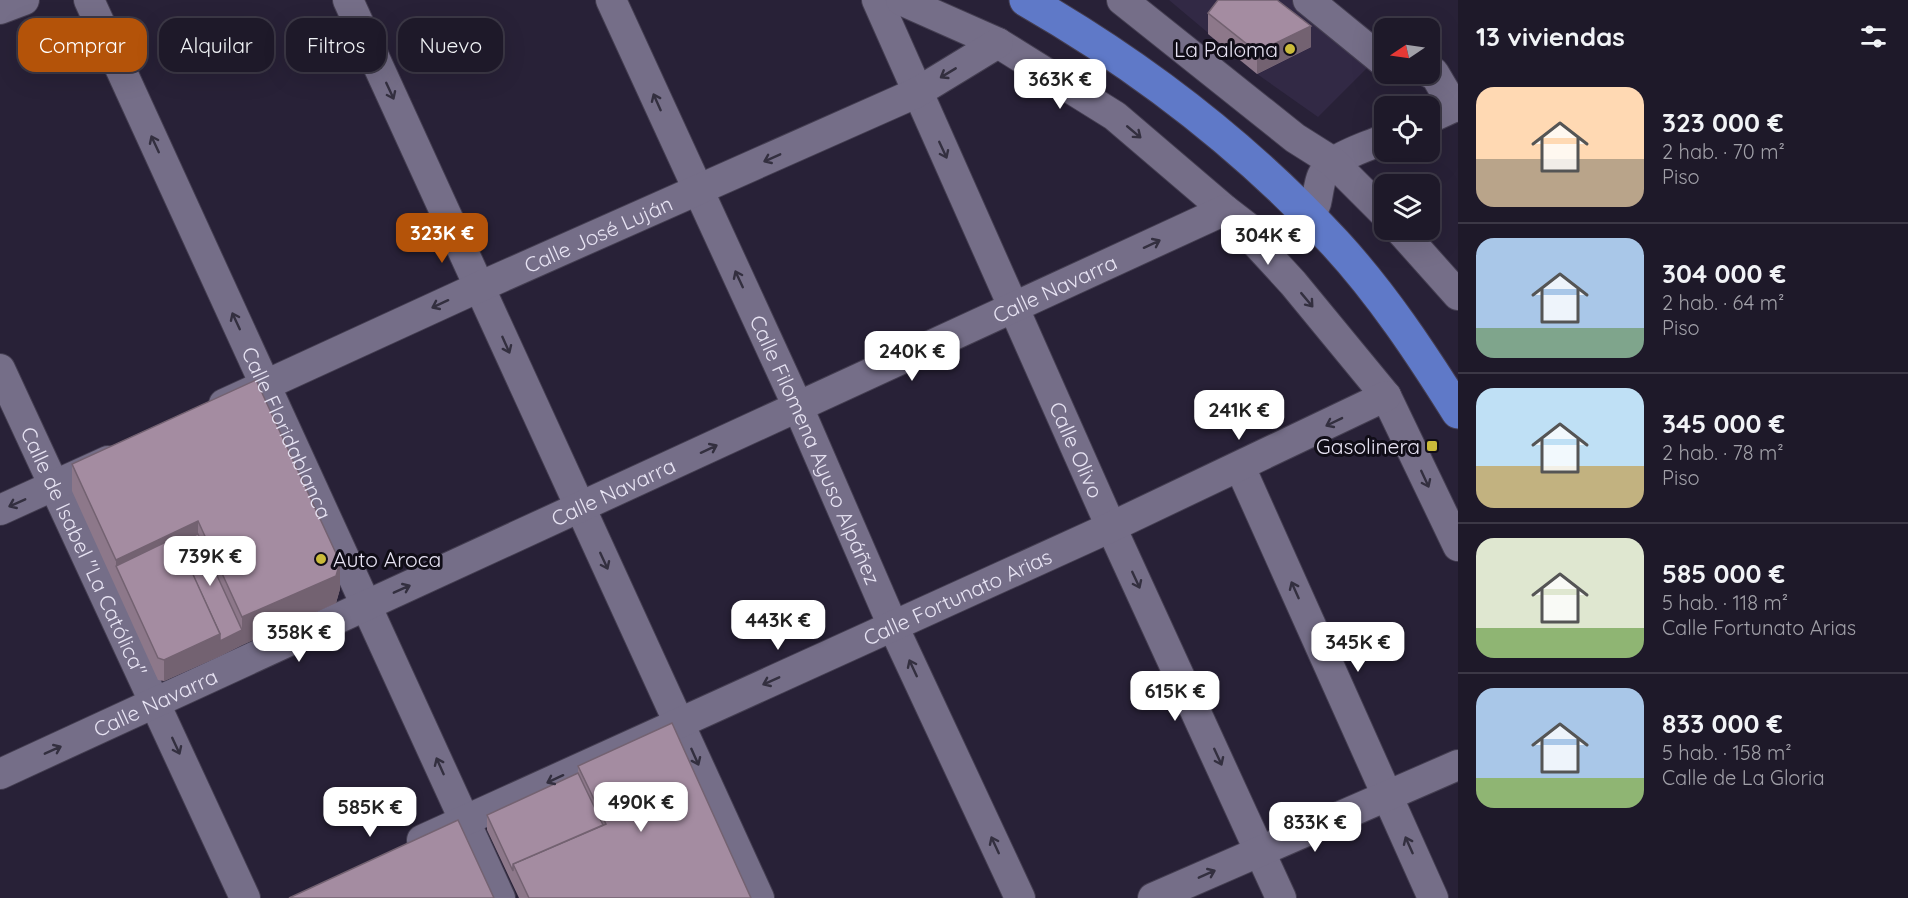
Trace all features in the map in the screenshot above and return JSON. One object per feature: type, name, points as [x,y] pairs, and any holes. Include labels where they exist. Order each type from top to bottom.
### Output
[{"type":"main road","points":[[1026,0],[1100,44],[1207,122],[1308,216],[1373,288],[1422,355],[1458,412]]},
{"type":"street","points":[[0,9],[24,0]]},
{"type":"street","name":"Calle Floridablanca","points":[[89,0],[500,898]]},
{"type":"street","points":[[348,0],[759,898]]},
{"type":"street","name":"Calle Filomena Ayuso Alpáñez","points":[[611,0],[798,407],[893,626],[1020,898]]},
{"type":"street","name":"Calle Olivo","points":[[877,0],[916,93],[1016,308],[1111,527],[1261,849],[1281,898]]},
{"type":"street","points":[[901,0],[998,43],[1115,116],[1226,210],[1260,237],[1273,243],[1288,237],[1308,216],[1315,205],[1318,180],[1333,162],[1374,144]]},
{"type":"street","points":[[1122,0],[1295,138],[1333,162],[1374,203]]},
{"type":"street","points":[[1308,0],[1374,54]]},
{"type":"street","name":"Calle José Luján","points":[[194,418],[479,287],[698,192],[916,93],[998,43]]},
{"type":"street","points":[[1438,84],[1447,110]]},
{"type":"street","points":[[1226,210],[1293,283],[1386,396],[1458,546]]},
{"type":"street","name":"Calle Navarra","points":[[0,774],[1226,210]]},
{"type":"street","points":[[1409,240],[1458,295]]},
{"type":"street","name":"Calle de Isabel \"La Católica\"","points":[[0,369],[245,898]]},
{"type":"street","name":"Calle Fortunato Arias","points":[[397,851],[1111,527],[1386,396]]},
{"type":"street","points":[[0,510],[133,448]]},
{"type":"street","points":[[1240,467],[1433,898]]},
{"type":"street","points":[[1153,898],[1458,765]]},
{"type":"shaded area","name":"La Paloma","points":[[1169,0],[1292,0],[1371,64],[1318,117],[1257,74]]},
{"type":"building","points":[[1218,0],[1277,0],[1311,26],[1257,52],[1208,13]]},
{"type":"building","points":[[256,380],[340,562],[336,576],[242,617],[198,521],[116,560],[72,464]]},
{"type":"building","points":[[198,534],[242,630],[220,641],[220,634],[178,543]]},
{"type":"building","points":[[176,537],[220,634],[164,660],[158,658],[116,566]]},
{"type":"building","points":[[672,723],[751,898],[529,898],[513,864],[606,824],[578,766]]},
{"type":"building","points":[[578,773],[603,825],[513,864],[513,871],[487,815]]},
{"type":"building","points":[[458,820],[494,898],[289,898]]},
{"type":"place","name":"La Paloma","points":[[1290,49]]},
{"type":"place","name":"Gasolinera","points":[[1432,446]]},
{"type":"place","name":"Auto Aroca","points":[[321,559]]}]
